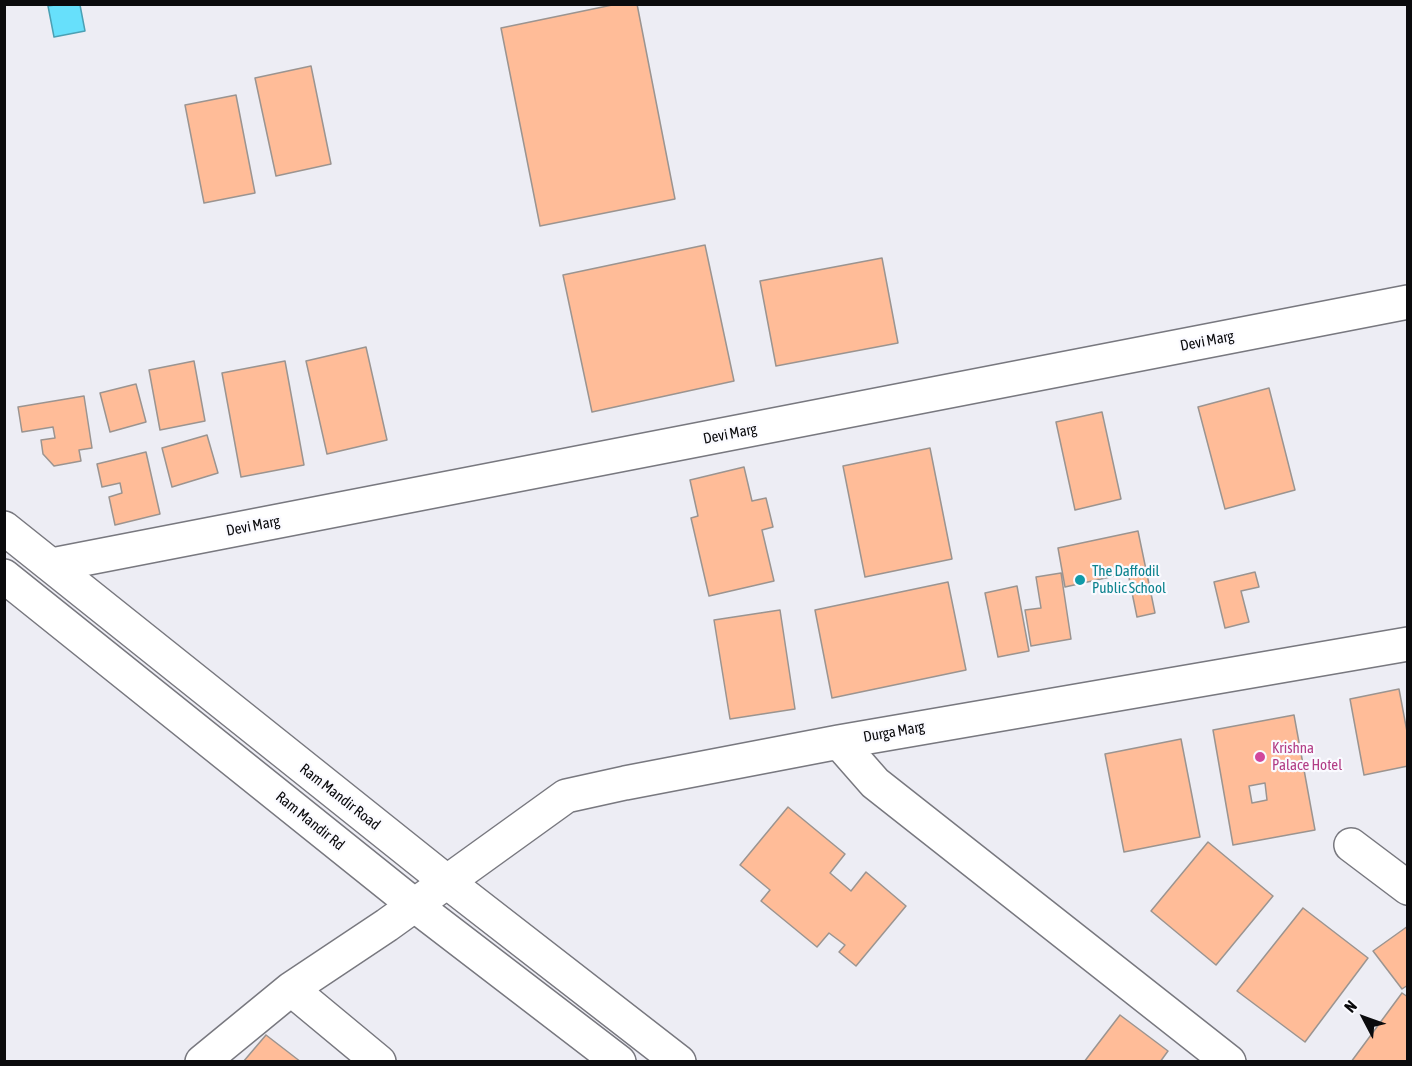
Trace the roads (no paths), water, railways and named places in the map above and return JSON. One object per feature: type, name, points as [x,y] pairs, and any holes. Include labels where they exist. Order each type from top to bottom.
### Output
[{"type":"street","name":"Devi Marg","points":[[44,558],[1407,302]]},
{"type":"street","name":"Ram Mandir Road","points":[[4,528],[446,881],[680,1062]]},
{"type":"street","points":[[6,577],[44,558]]},
{"type":"street","name":"Ram Mandir Rd","points":[[6,577],[413,904],[619,1062]]},
{"type":"street","name":"Durga Marg","points":[[202,1062],[291,989],[387,925],[413,904],[566,796],[839,742],[1407,644]]},
{"type":"street","points":[[839,742],[875,783],[1229,1062]]},
{"type":"street","points":[[1351,845],[1407,888]]},
{"type":"street","points":[[291,989],[379,1062]]},
{"type":"water","points":[[80,5],[85,31],[54,37],[48,6]]},
{"type":"place","name":"The Daffodil Public School","points":[[1080,580]]},
{"type":"place","name":"Krishna Palace Hotel","points":[[1260,757]]}]
